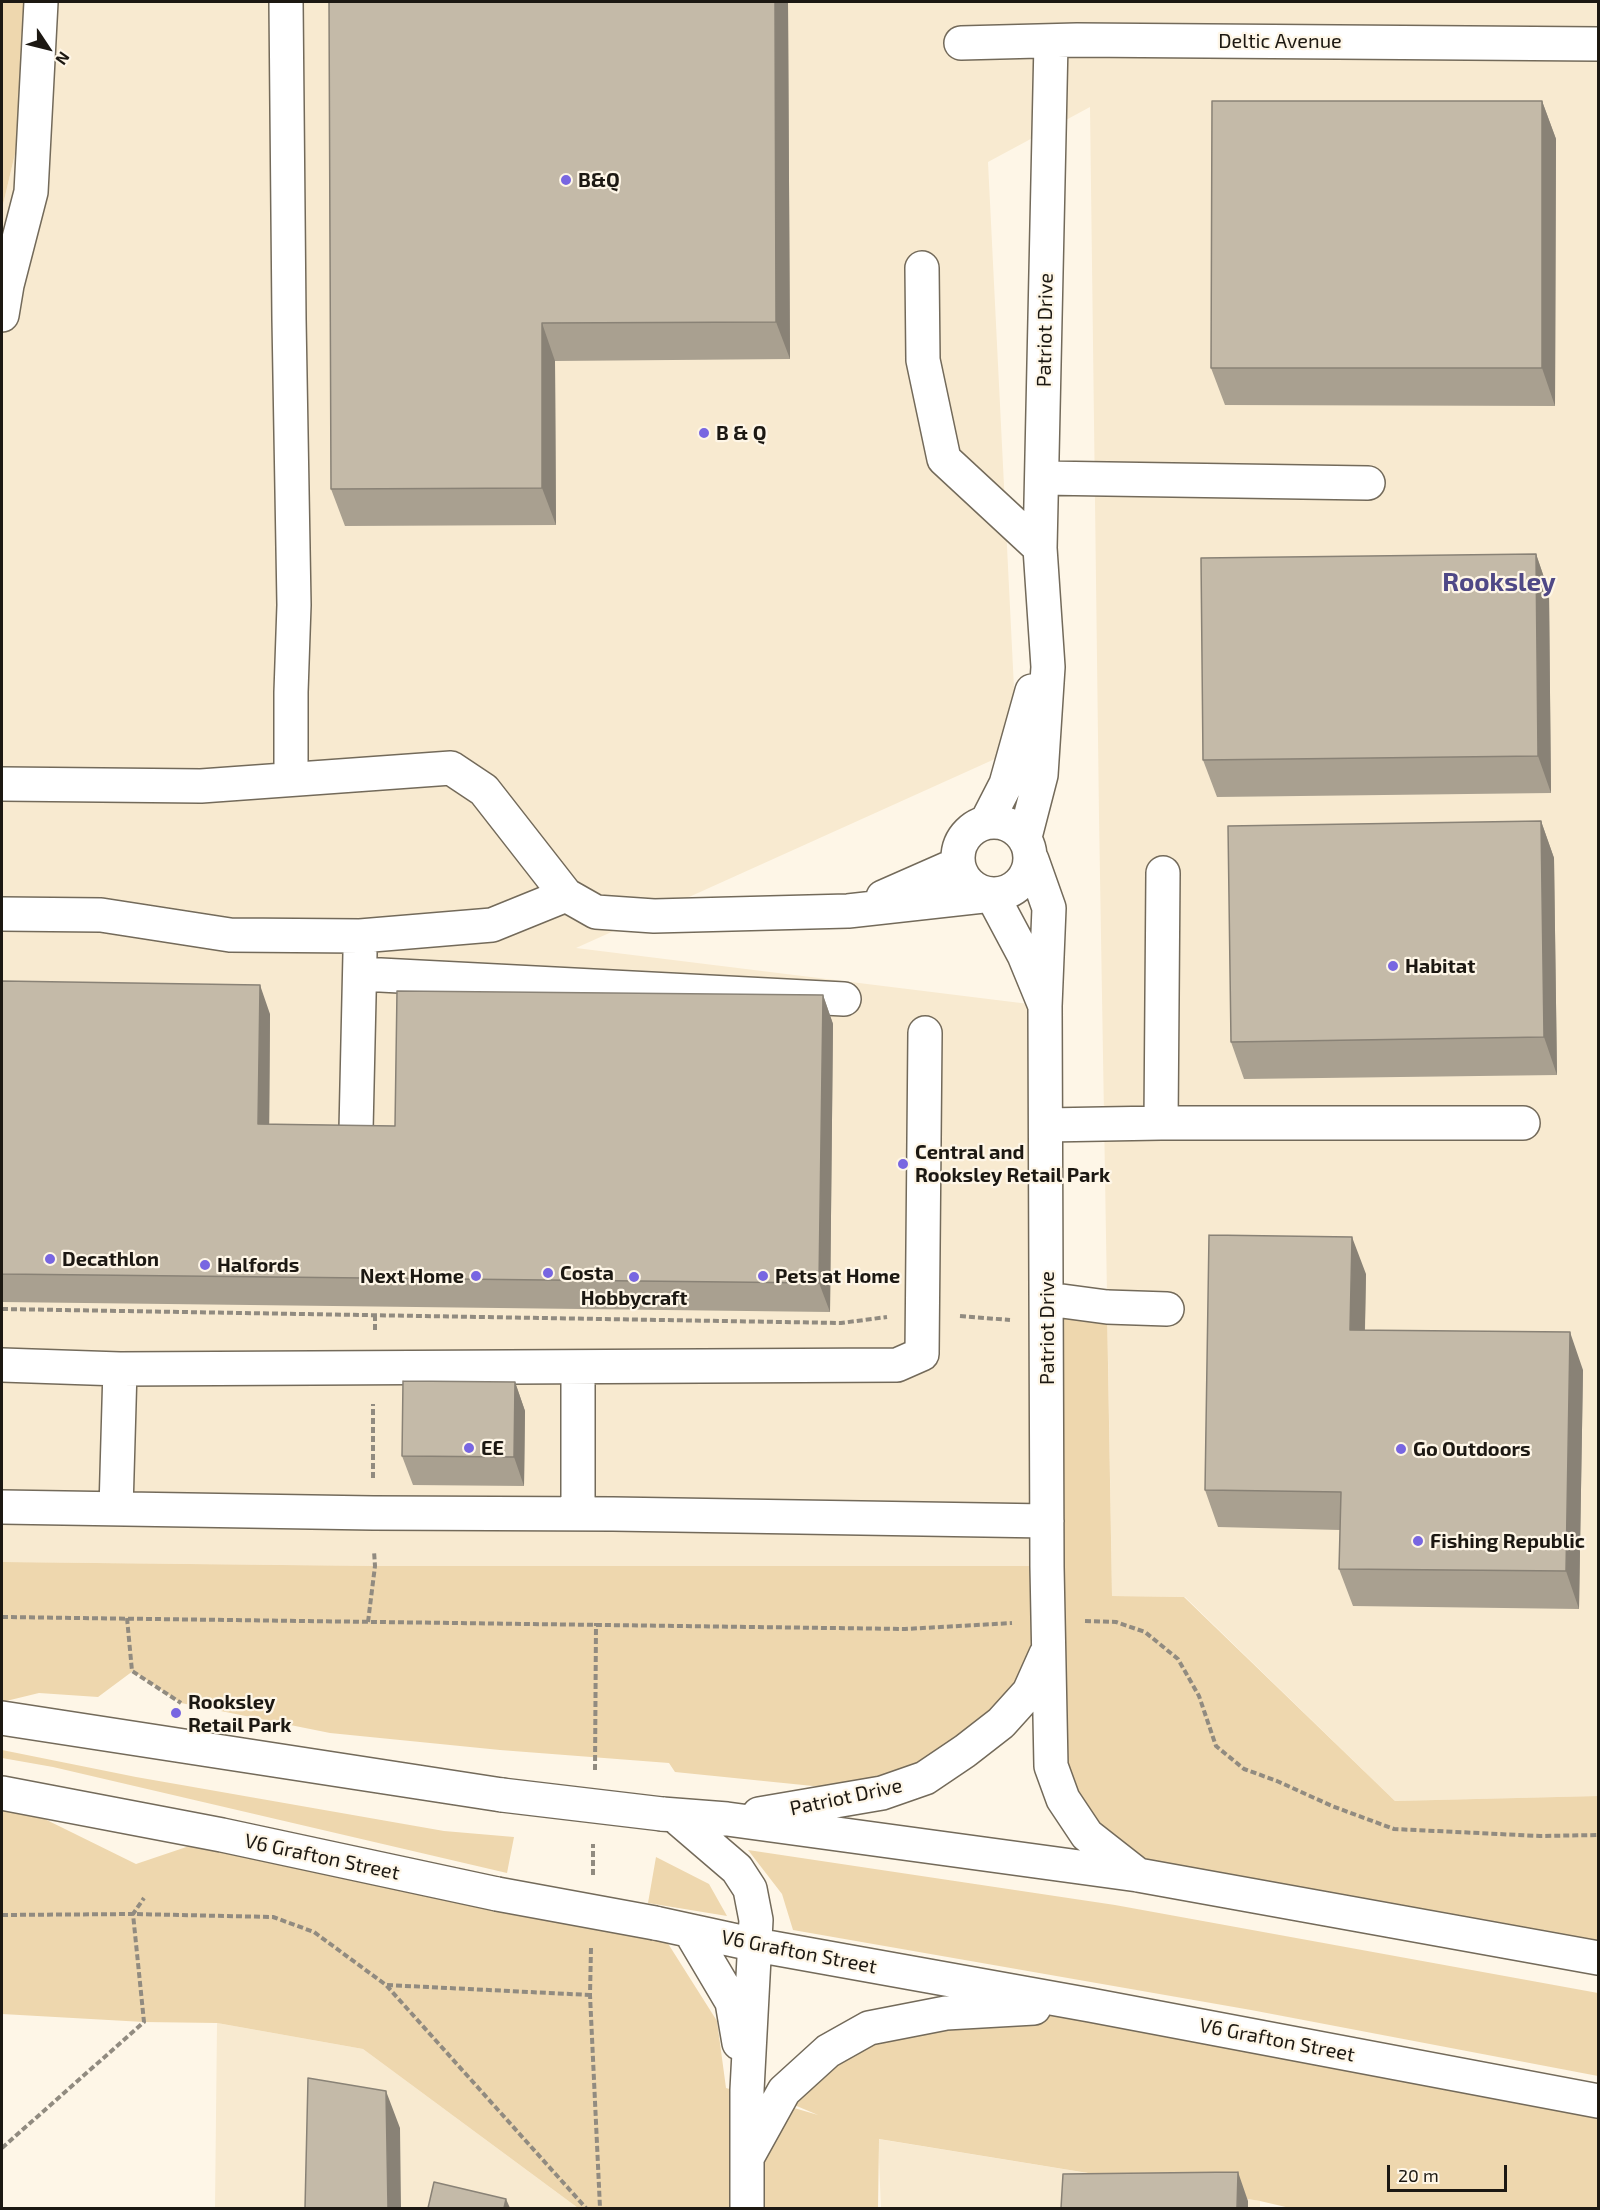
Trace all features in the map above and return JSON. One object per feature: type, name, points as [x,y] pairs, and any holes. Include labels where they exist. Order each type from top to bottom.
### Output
[{"type":"street","points":[[2,315],[7,285],[31,192],[40,2]]},
{"type":"street","points":[[286,2],[288,319],[294,578],[291,779]]},
{"type":"street","name":"Deltic Avenue","points":[[961,43],[1077,40],[1599,44]]},
{"type":"street","name":"Patriot Drive","points":[[1051,42],[1040,548],[1048,667],[1041,775],[1028,848],[1049,908],[1045,1006],[1047,1521],[1051,1766],[1063,1799],[1087,1834],[1138,1875]]},
{"type":"street","points":[[922,268],[923,360],[944,459],[1040,548]]},
{"type":"street","points":[[1042,478],[1368,483]]},
{"type":"street","name":"Patriot Drive","points":[[987,821],[1008,778],[1033,689],[1045,618]]},
{"type":"street","points":[[2,784],[201,786],[451,768],[484,790],[566,895],[596,912],[654,916],[848,911],[1004,894],[1026,877],[1028,848],[1012,826],[987,821],[970,830],[962,840],[958,851],[958,864],[970,887],[992,895]]},
{"type":"street","points":[[848,911],[958,864]]},
{"type":"street","points":[[1161,1123],[1163,873]]},
{"type":"street","points":[[2,914],[101,915],[230,935],[360,936],[492,925],[566,895]]},
{"type":"street","name":"Patriot Drive","points":[[992,895],[1024,955],[1045,1006]]},
{"type":"street","points":[[356,1130],[360,936]]},
{"type":"street","points":[[361,974],[844,999]]},
{"type":"street","points":[[2,1365],[120,1369],[897,1365],[922,1354],[925,1034]]},
{"type":"street","points":[[1046,1125],[1523,1123]]},
{"type":"street","points":[[1046,1311],[1107,1307],[1167,1309]]},
{"type":"street","points":[[578,1368],[578,1514]]},
{"type":"street","points":[[116,1509],[120,1369]]},
{"type":"street","points":[[2,1507],[1047,1521]]},
{"type":"street","name":"Patriot Drive","points":[[727,1819],[882,1793],[925,1778],[1001,1723],[1029,1692],[1048,1635]]},
{"type":"street","points":[[2,1718],[502,1795],[668,1815],[727,1819],[1138,1875],[1599,1958]]},
{"type":"street","name":"V6 Grafton Street","points":[[2,1793],[222,1835],[497,1894],[655,1923],[756,1945],[1599,2101]]},
{"type":"street","points":[[668,1815],[737,1869],[750,1889],[756,1920],[756,1945],[747,2090],[747,2208]]},
{"type":"street","points":[[690,1931],[732,2002],[747,2090]]},
{"type":"street","points":[[747,2158],[784,2091],[828,2051],[868,2028],[946,2013],[1090,2005]]},
{"type":"path","points":[[2,1309],[841,1323],[894,1316]]},
{"type":"path","points":[[956,1315],[1046,1311]]},
{"type":"path","points":[[373,1398],[373,1489]]},
{"type":"path","points":[[368,1622],[375,1566]]},
{"type":"path","points":[[2,1617],[905,1629],[1048,1635],[1116,1622],[1145,1632],[1178,1659],[1200,1696],[1216,1746],[1244,1769],[1394,1829],[1540,1836],[1599,1835]]},
{"type":"path","points":[[127,1618],[132,1671],[181,1703]]},
{"type":"path","points":[[2,2148],[144,2022],[133,1914],[144,1898]]},
{"type":"path","points":[[2,1915],[133,1914],[273,1917],[314,1932],[386,1985],[586,2208]]},
{"type":"path","points":[[386,1985],[590,1995]]},
{"type":"shaded area","points":[[2,2],[33,2],[26,107],[2,209]]},
{"type":"shaded area","points":[[33,2],[1598,2],[1598,1796],[1395,1801],[1185,1597],[1112,1596],[1090,107],[988,162],[1017,749],[576,948],[1045,1006],[1047,1567],[375,1566],[2,1562],[2,209],[26,107]]},
{"type":"shaded area","points":[[1047,1299],[1107,1307],[1112,1596],[1184,1597],[1395,1801],[1598,1796],[1598,1958],[1138,1875],[1087,1835],[1029,1692],[882,1793],[675,1772],[669,1763],[500,1750],[330,1733],[181,1703],[133,1671],[98,1697],[39,1693],[2,1702],[2,1562],[375,1566],[1047,1566]]},
{"type":"shaded area","points":[[2,1750],[136,1777],[444,1831],[514,1837],[507,1873],[53,1767],[2,1758]]},
{"type":"shaded area","points":[[2,1798],[136,1864],[222,1835],[655,1923],[717,2021],[726,2088],[818,2115],[780,2099],[869,2028],[1090,2005],[1598,2101],[1598,2208],[1290,2208],[1260,2201],[879,2139],[878,2208],[578,2208],[363,2049],[217,2023],[144,2022],[2,2014]]},
{"type":"shaded area","points":[[748,1850],[1115,1905],[1598,1993],[1598,2076],[1251,2010],[793,1930],[782,1894]]},
{"type":"shaded area","points":[[656,1857],[709,1884],[727,1916],[648,1903]]},
{"type":"shaded area","points":[[217,2023],[363,2049],[578,2208],[215,2208]]},
{"type":"shaded area","points":[[878,2139],[1260,2201],[1260,2208],[881,2208]]},
{"type":"building","name":"B&Q","points":[[329,2],[775,2],[776,322],[542,323],[542,488],[331,489]]},
{"type":"building","points":[[1212,101],[1542,101],[1542,368],[1211,368]]},
{"type":"building","points":[[1536,554],[1538,756],[1203,760],[1201,558]]},
{"type":"building","points":[[1541,821],[1544,1037],[1231,1042],[1228,826]]},
{"type":"building","points":[[2,981],[260,985],[258,1124],[395,1126],[397,991],[823,995],[819,1283],[2,1274]]},
{"type":"building","name":"Go Outdoors","points":[[1209,1235],[1352,1237],[1350,1330],[1570,1332],[1566,1571],[1339,1569],[1341,1492],[1205,1490]]},
{"type":"building","points":[[403,1381],[515,1382],[514,1457],[402,1456]]},
{"type":"building","points":[[308,2078],[386,2091],[388,2208],[305,2208]]},
{"type":"building","points":[[1238,2172],[1237,2208],[1061,2208],[1063,2174]]},
{"type":"building","points":[[434,2182],[506,2199],[504,2208],[428,2208]]},
{"type":"place","name":"B&Q","points":[[566,180]]},
{"type":"place","name":"B & Q","points":[[704,433]]},
{"type":"place","name":"Habitat","points":[[1393,966]]},
{"type":"place","name":"Central and Rooksley Retail Park","points":[[903,1164]]},
{"type":"place","name":"Decathlon","points":[[50,1259]]},
{"type":"place","name":"Halfords","points":[[205,1265]]},
{"type":"place","name":"Costa","points":[[548,1273]]},
{"type":"place","name":"Next Home","points":[[476,1276]]},
{"type":"place","name":"Pets at Home","points":[[763,1276]]},
{"type":"place","name":"Hobbycraft","points":[[634,1277]]},
{"type":"place","name":"EE","points":[[469,1448]]},
{"type":"place","name":"Go Outdoors","points":[[1401,1449]]},
{"type":"place","name":"Fishing Republic","points":[[1418,1541]]},
{"type":"place","name":"Rooksley Retail Park","points":[[176,1713]]},
{"type":"district","name":"Rooksley","points":[[1499,582]]}]
